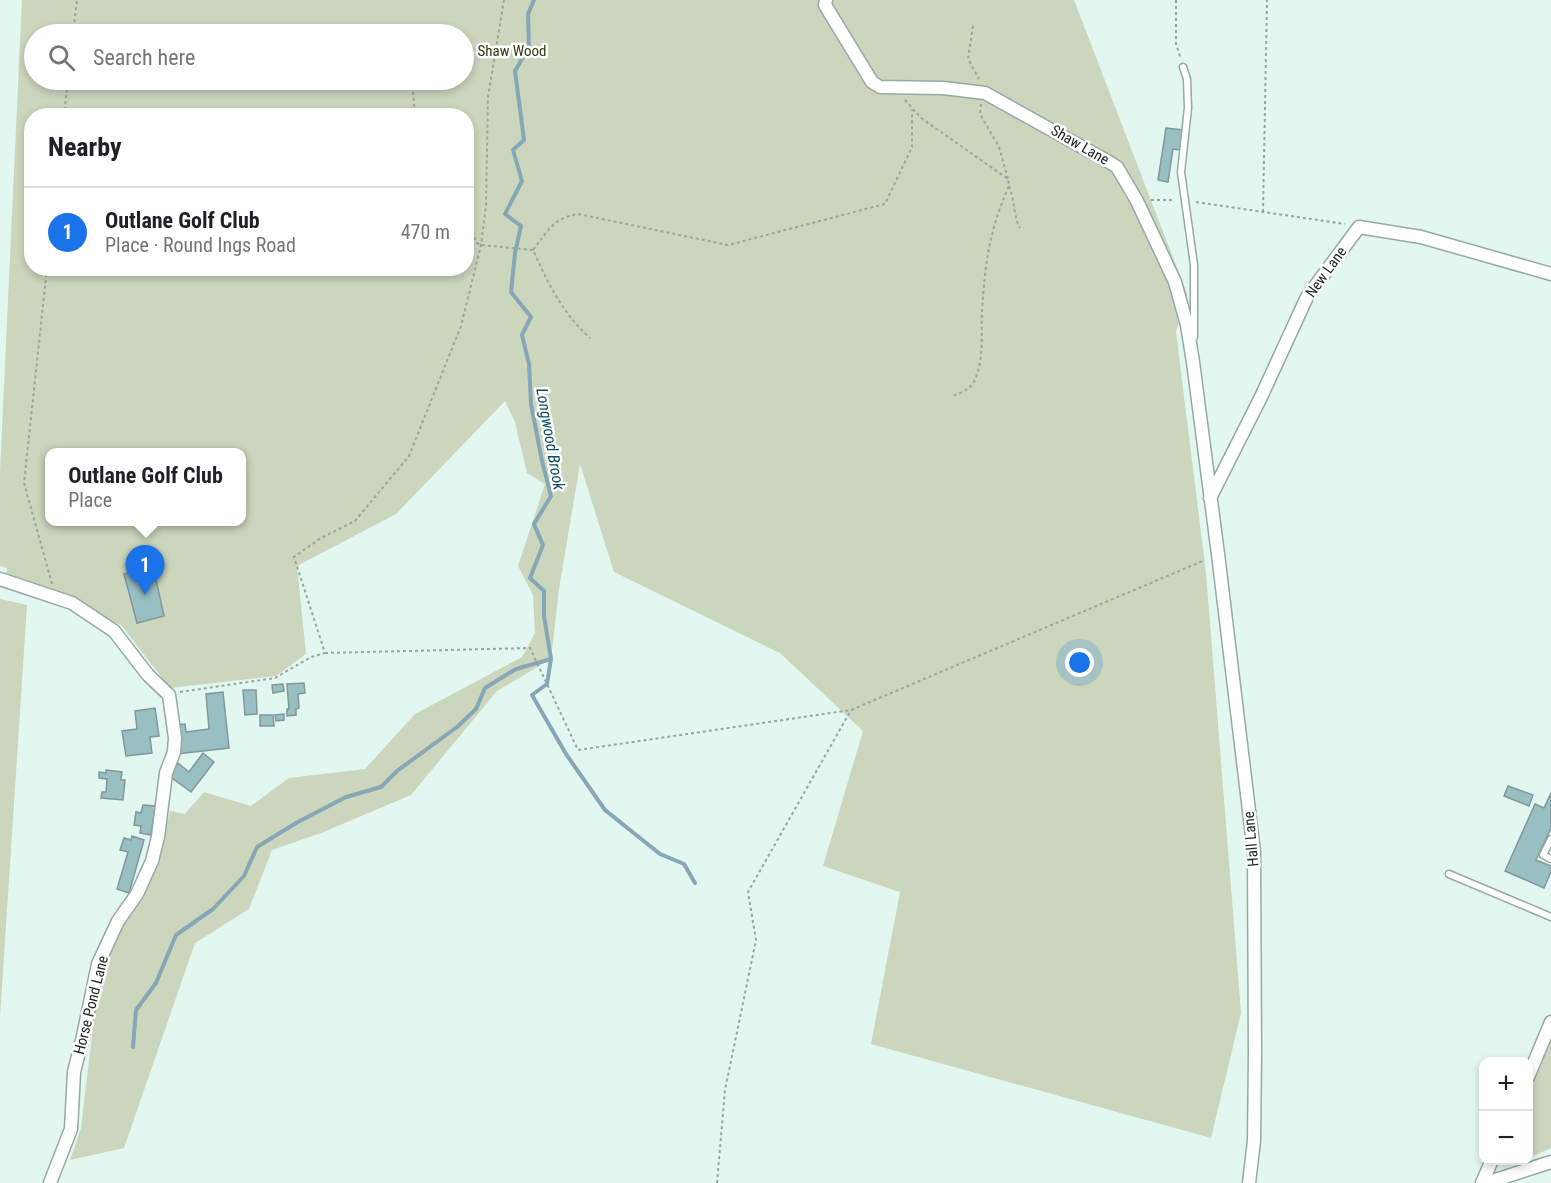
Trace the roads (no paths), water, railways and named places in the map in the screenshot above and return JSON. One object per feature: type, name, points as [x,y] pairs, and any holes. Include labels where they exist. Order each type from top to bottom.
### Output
[{"type":"street","name":"Shaw Lane","points":[[826,0],[825,5],[872,82],[880,87],[943,88],[985,93],[1117,167],[1137,201],[1175,282],[1187,325],[1193,362],[1210,498]]},
{"type":"street","name":"New Lane","points":[[1210,498],[1261,397],[1307,297],[1359,227],[1421,237],[1551,273]]},
{"type":"street","name":"Hall Lane","points":[[1210,498],[1254,852],[1254,1141],[1249,1183]]},
{"type":"street","name":"Horse Pond Lane","points":[[0,579],[72,603],[114,632],[148,675],[169,695],[175,745],[166,772],[158,837],[152,861],[137,894],[118,921],[98,964],[74,1072],[71,1130],[50,1183]]},
{"type":"street","points":[[1533,1065],[1551,1022]]},
{"type":"street","points":[[1484,1183],[1551,1162]]},
{"type":"street","points":[[1484,1183],[1491,1165]]},
{"type":"lane","points":[[1183,67],[1187,79],[1188,108],[1181,172],[1194,265],[1193,362]]},
{"type":"lane","points":[[1551,839],[1544,855],[1551,859]]},
{"type":"lane","points":[[1449,874],[1551,918]]},
{"type":"waterway","name":"Longwood Brook","points":[[133,1047],[136,1010],[156,983],[176,935],[213,909],[244,876],[257,847],[296,823],[346,797],[381,787],[397,771],[457,727],[476,709],[485,688],[516,669],[551,659],[544,616],[544,591],[530,578],[543,545],[534,524],[551,496],[531,404],[529,364],[522,335],[531,317],[511,292],[515,253],[521,226],[505,214],[522,181],[513,150],[524,140],[515,71],[529,47],[528,14],[534,0]]},
{"type":"waterway","points":[[551,659],[547,684],[532,695],[566,754],[605,810],[660,854],[684,864],[695,883]]},
{"type":"place","name":"Outlane Golf Club","points":[[145,595]]},
{"type":"park label","name":"Shaw Wood","points":[[512,51]]}]
